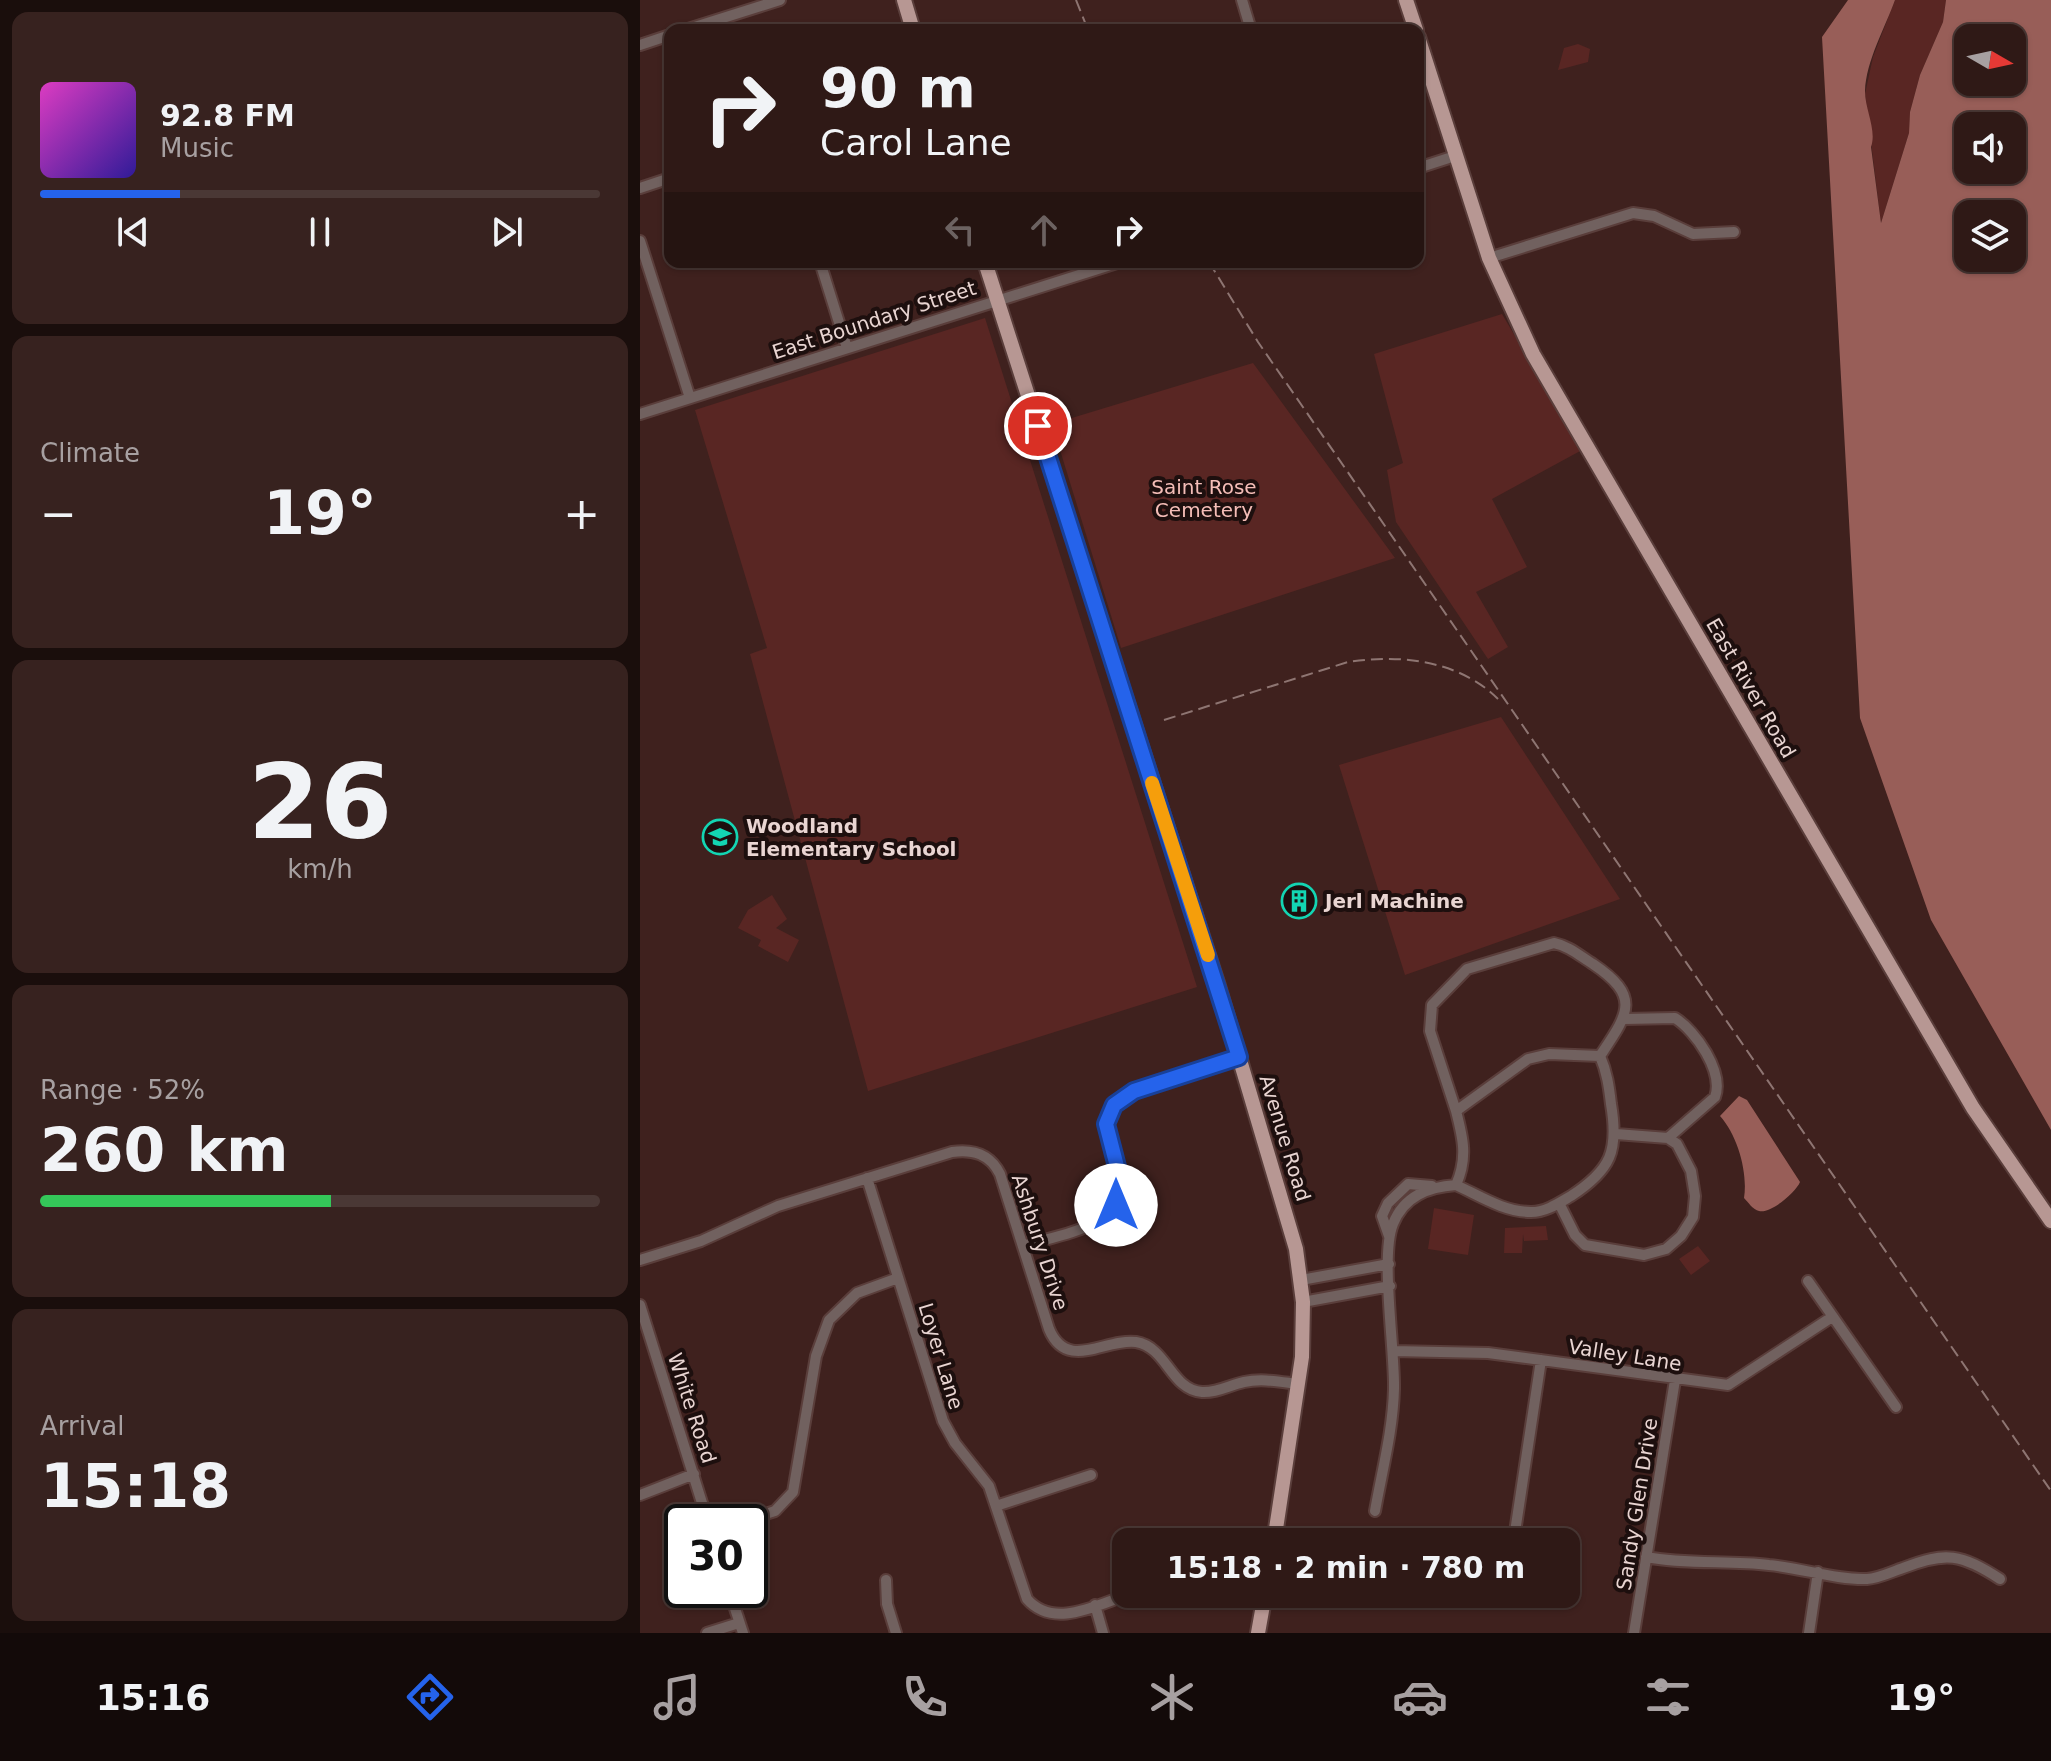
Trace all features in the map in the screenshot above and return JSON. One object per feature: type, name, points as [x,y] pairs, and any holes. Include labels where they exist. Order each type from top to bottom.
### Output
[{"type":"main road","points":[[904,0],[911,24]]},
{"type":"main road","points":[[1406,0],[1414,24]]},
{"type":"main road","name":"East River Road","points":[[1424,56],[1489,258],[1533,354],[1904,992],[1980,1119],[2051,1221]]},
{"type":"main road","name":"Avenue Road","points":[[987,268],[1287,1209],[1303,1302],[1299,1384],[1276,1528]]},
{"type":"main road","points":[[1258,1633],[1262,1608]]},
{"type":"street","points":[[731,0],[736,14]]},
{"type":"street","points":[[704,24],[780,0]]},
{"type":"street","points":[[1242,0],[1249,24]]},
{"type":"street","points":[[640,45],[664,37]]},
{"type":"street","points":[[1424,166],[1455,156]]},
{"type":"street","points":[[640,188],[664,180]]},
{"type":"street","points":[[1489,258],[1633,213],[1654,216],[1693,234],[1734,232]]},
{"type":"street","points":[[640,241],[690,398]]},
{"type":"street","points":[[822,268],[847,348]]},
{"type":"street","name":"East Boundary Street","points":[[640,414],[1101,268]]},
{"type":"street","points":[[1456,1185],[1464,1167],[1464,1142],[1430,1031],[1429,1015],[1432,1005],[1467,969],[1560,944],[1618,983],[1626,1001],[1624,1019],[1600,1056]]},
{"type":"street","points":[[1624,1019],[1675,1018],[1687,1029],[1717,1073],[1715,1097],[1668,1138]]},
{"type":"street","points":[[1456,1111],[1528,1059],[1549,1054],[1600,1056]]},
{"type":"street","points":[[1375,1511],[1393,1403],[1389,1236],[1395,1219],[1409,1200],[1434,1187],[1456,1185],[1514,1210],[1532,1212],[1559,1203],[1600,1173],[1611,1156],[1616,1134],[1606,1070],[1600,1056]]},
{"type":"street","points":[[1023,1246],[1100,1221],[1116,1205],[1121,1182],[1106,1124],[1118,1099],[1239,1057]]},
{"type":"street","points":[[1559,1203],[1575,1235],[1585,1245],[1644,1255],[1666,1249],[1688,1227],[1695,1208],[1691,1171],[1677,1144],[1668,1138],[1616,1134]]},
{"type":"street","name":"Ashbury Drive","points":[[640,1260],[709,1238],[778,1206],[952,1152],[979,1153],[997,1169],[1049,1329],[1063,1347],[1080,1352],[1125,1342],[1144,1344],[1160,1355],[1184,1385],[1196,1391],[1216,1391],[1256,1380],[1299,1384]]},
{"type":"street","name":"Loyer Lane","points":[[867,1178],[943,1421],[955,1443],[989,1486],[1022,1588],[1031,1603],[1057,1615],[1112,1600]]},
{"type":"street","points":[[1301,1280],[1389,1264]]},
{"type":"street","points":[[768,1513],[775,1511],[793,1492],[819,1342],[829,1320],[857,1293],[898,1278]]},
{"type":"street","points":[[1808,1281],[1896,1407]]},
{"type":"street","points":[[1303,1302],[1390,1286]]},
{"type":"street","name":"White Road","points":[[640,1305],[703,1504]]},
{"type":"street","name":"Valley Lane","points":[[1393,1351],[1464,1351],[1675,1380],[1732,1384],[1832,1317]]},
{"type":"street","points":[[1516,1528],[1541,1360]]},
{"type":"street","name":"Sandy Glen Drive","points":[[1634,1633],[1675,1380]]},
{"type":"street","points":[[640,1495],[694,1474]]},
{"type":"street","points":[[996,1506],[1091,1475]]},
{"type":"street","points":[[1646,1557],[1696,1565],[1765,1564],[1872,1578],[1921,1560],[1951,1556],[1971,1561],[2000,1579]]},
{"type":"street","points":[[1809,1633],[1818,1572]]},
{"type":"street","points":[[886,1580],[887,1604],[896,1633]]},
{"type":"street","points":[[1095,1605],[1103,1633]]},
{"type":"street","points":[[707,1633],[741,1628],[735,1608]]},
{"type":"green space","points":[[1895,0],[1946,0],[1943,22],[1920,75],[1910,112],[1909,133],[1881,223],[1865,94],[1873,57]]},
{"type":"green space","points":[[1578,44],[1590,49],[1588,62],[1558,70],[1564,48]]},
{"type":"green space","points":[[1502,314],[1582,450],[1492,499],[1527,567],[1476,592],[1508,647],[1488,659],[1396,522],[1387,470],[1403,463],[1374,354]]},
{"type":"green space","points":[[985,318],[1197,987],[868,1091],[750,654],[767,648],[695,410]]},
{"type":"green space","name":"Saint Rose Cemetery","points":[[1253,363],[1395,558],[1121,648],[1052,424]]},
{"type":"green space","points":[[1501,717],[1620,899],[1405,975],[1339,765]]},
{"type":"green space","points":[[772,895],[787,919],[776,928],[799,940],[788,962],[758,946],[761,940],[738,928],[748,910]]},
{"type":"green space","points":[[1434,1208],[1474,1215],[1468,1255],[1428,1249]]},
{"type":"green space","points":[[1546,1226],[1548,1240],[1524,1241],[1523,1234],[1522,1253],[1504,1253],[1505,1228]]},
{"type":"green space","points":[[1698,1246],[1710,1261],[1691,1275],[1679,1259]]},
{"type":"shaded area","points":[[1848,0],[1895,0],[1872,56],[1865,91],[1873,134],[1871,147],[1881,223],[1909,133],[1910,112],[1920,75],[1943,22],[1946,0],[2051,0],[2051,1130],[1931,920],[1860,718],[1822,37]]},
{"type":"shaded area","points":[[1739,1096],[1747,1100],[1800,1182],[1782,1201],[1764,1211],[1755,1209],[1744,1198],[1740,1155],[1732,1134],[1720,1116]]},
{"type":"railway","points":[[1076,0],[1086,24]]},
{"type":"railway","points":[[1213,268],[1258,342],[2051,1491]]},
{"type":"railway","points":[[1164,720],[1348,662],[1367,660],[1408,660],[1447,668],[1482,686],[1498,699]]},
{"type":"slow traffic","points":[[1152,783],[1208,955]]},
{"type":"place","name":"Woodland Elementary School","points":[[720,837]]},
{"type":"place","name":"Jerl Machine","points":[[1299,901]]},
{"type":"route","points":[[1038,426],[1239,1057],[1118,1099],[1106,1124],[1121,1182],[1116,1205]]}]
